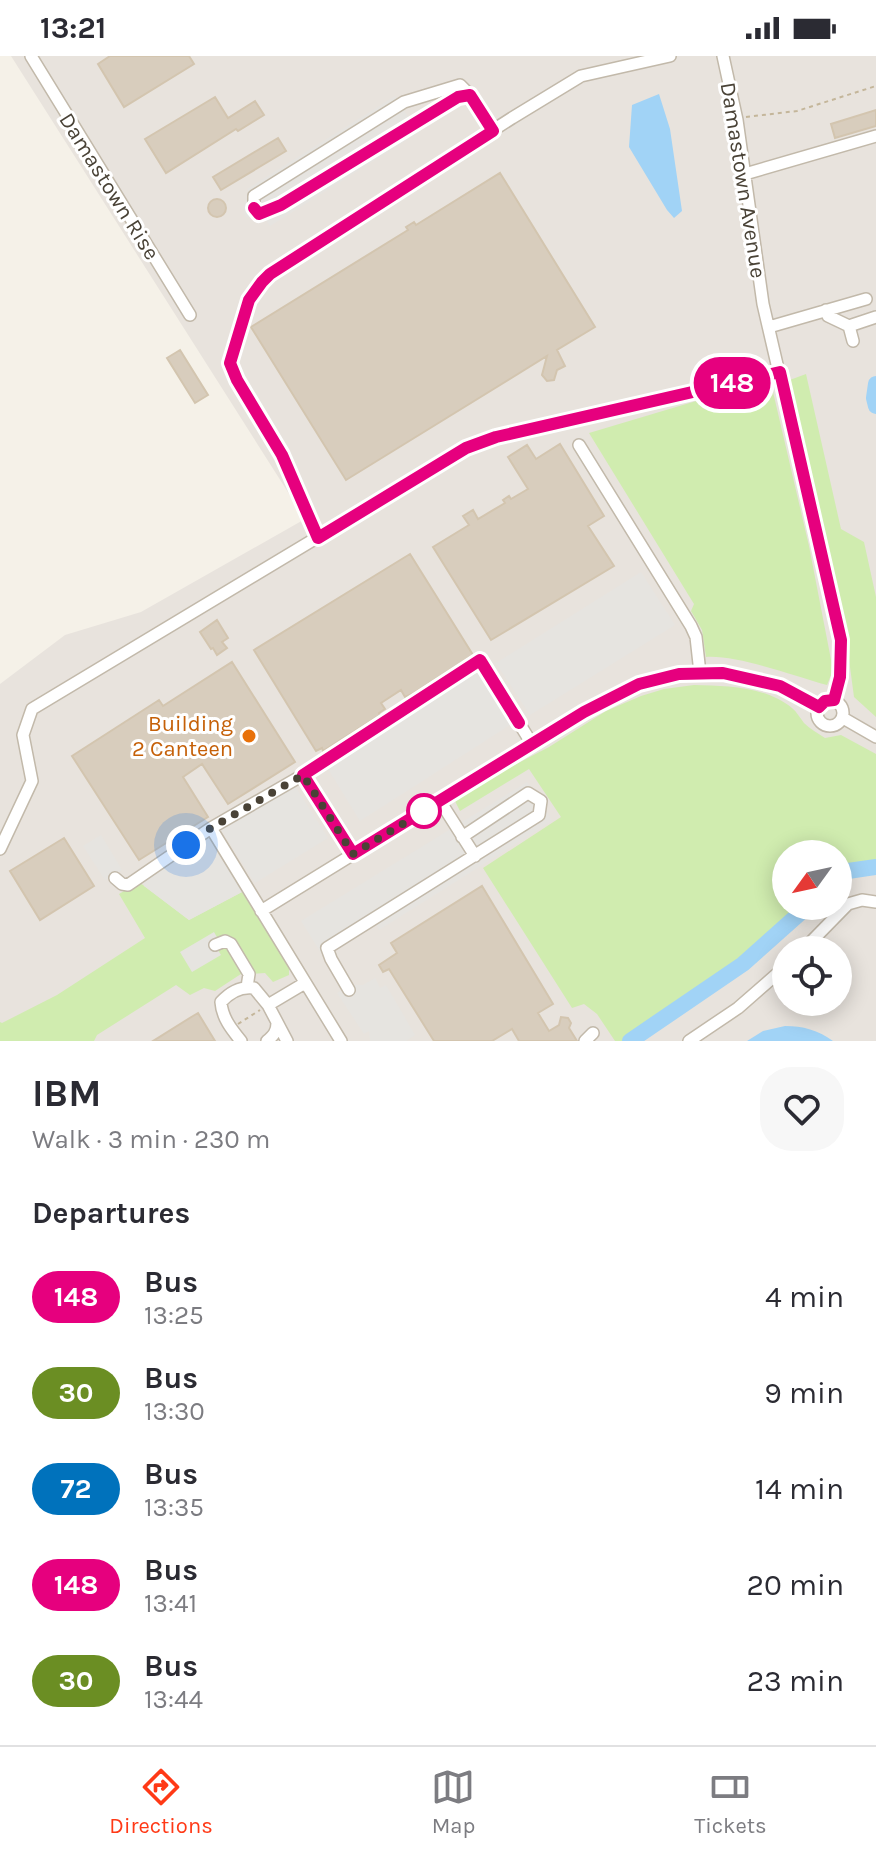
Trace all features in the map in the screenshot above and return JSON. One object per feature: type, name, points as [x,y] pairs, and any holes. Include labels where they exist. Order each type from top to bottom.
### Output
[{"type":"street","name":"Damastown Rise","points":[[31,56],[190,315]]},
{"type":"street","points":[[318,538],[282,455],[242,391],[230,363],[249,300],[262,282],[581,76],[670,56]]},
{"type":"street","name":"Damastown Avenue","points":[[723,56],[737,120],[763,304],[841,640],[840,677],[834,700]]},
{"type":"street","points":[[470,95],[438,107],[281,205],[259,214],[254,208],[254,196],[404,102],[460,85],[470,95],[493,131]]},
{"type":"street","points":[[745,174],[876,136]]},
{"type":"street","points":[[769,327],[866,299]]},
{"type":"street","points":[[826,310],[828,316],[849,326],[876,317]]},
{"type":"street","points":[[849,326],[853,341]]},
{"type":"street","points":[[0,849],[32,781],[23,735],[32,709],[466,448],[496,437],[780,372]]},
{"type":"street","points":[[579,445],[691,626],[696,637],[700,673]]},
{"type":"street","points":[[115,878],[128,885],[211,828],[303,775],[480,660],[532,744]]},
{"type":"street","points":[[261,911],[532,744],[639,684],[679,674],[723,673],[780,686],[819,707]]},
{"type":"street","points":[[834,700],[841,705],[843,718],[833,726],[825,725],[817,715],[819,707],[825,701],[834,700]]},
{"type":"street","points":[[843,718],[876,737]]},
{"type":"street","points":[[303,775],[353,854]]},
{"type":"street","points":[[349,990],[327,948],[539,815],[541,801],[528,793],[462,837]]},
{"type":"street","points":[[440,801],[475,856]]},
{"type":"street","points":[[211,828],[341,1041]]},
{"type":"street","points":[[817,936],[848,904],[862,900],[876,902]]},
{"type":"street","points":[[215,945],[225,941],[231,944],[249,974],[247,987]]},
{"type":"street","points":[[689,1041],[738,1008],[772,978]]},
{"type":"street","points":[[268,1005],[305,983]]},
{"type":"street","points":[[241,1041],[221,1011],[221,1002],[234,991],[247,987],[254,988],[268,1005],[287,1041]]},
{"type":"street","points":[[267,1041],[276,1031],[277,1023]]},
{"type":"path","points":[[751,116],[797,111],[876,86]]},
{"type":"path","points":[[231,1028],[268,1005]]},
{"type":"shaded area","points":[[11,56],[876,56],[876,1041],[0,1041],[0,684],[65,635],[141,612],[305,519]]},
{"type":"shaded area","points":[[395,96],[418,133],[270,226],[266,220],[255,221],[245,216],[243,207],[250,195],[247,189]]},
{"type":"shaded area","points":[[641,572],[675,625],[530,715],[496,663]]},
{"type":"shaded area","points":[[479,670],[513,723],[360,821],[325,764]]},
{"type":"shaded area","points":[[527,782],[552,821],[379,930],[375,923],[334,949],[331,959],[326,961],[301,921]]},
{"type":"shaded area","points":[[293,783],[328,838],[255,883],[220,828]]},
{"type":"shaded area","points":[[207,830],[242,892],[189,920],[144,886],[145,873]]},
{"type":"shaded area","points":[[101,835],[122,870],[105,880],[83,846]]},
{"type":"shaded area","points":[[214,932],[218,939],[215,945],[221,955],[192,972],[180,952]]},
{"type":"shaded area","points":[[375,978],[380,988],[386,985],[415,1035],[406,1041],[370,1041],[369,1031],[364,1034],[337,993],[350,985],[363,985]]},
{"type":"green space","points":[[806,374],[841,529],[864,542],[876,597],[876,717],[854,697],[846,637],[787,381]]},
{"type":"green space","points":[[770,379],[809,546],[833,670],[827,685],[750,663],[706,657],[702,630],[691,611],[694,604],[589,433]]},
{"type":"green space","points":[[694,685],[758,691],[792,708],[806,725],[825,738],[841,735],[876,754],[876,867],[852,870],[852,840],[772,840],[772,920],[792,920],[743,964],[630,1041],[615,1041],[597,1014],[584,1004],[572,1008],[483,868],[561,817],[529,769],[460,811],[453,797],[549,747],[606,711],[664,689]]},
{"type":"green space","points":[[139,882],[189,920],[242,892],[289,967],[289,975],[273,982],[265,973],[244,972],[215,991],[204,988],[190,995],[176,985],[97,1035],[94,1041],[0,1041],[0,1022],[57,995],[145,938],[119,894]]},
{"type":"water","points":[[659,94],[670,129],[682,211],[674,218],[629,147],[632,105]]},
{"type":"water","points":[[785,1026],[810,1029],[833,1041],[747,1041],[763,1031]]},
{"type":"building","points":[[110,56],[189,56],[194,64],[124,107],[98,64]]},
{"type":"building","points":[[215,97],[228,118],[255,101],[264,115],[166,173],[145,139]]},
{"type":"building","points":[[876,110],[876,126],[835,138],[831,124]]},
{"type":"building","points":[[278,138],[286,151],[221,190],[213,177]]},
{"type":"building","points":[[500,173],[595,327],[557,350],[565,366],[557,370],[554,380],[547,381],[542,375],[547,356],[346,480],[251,327],[408,230],[406,227],[414,222],[416,225]]},
{"type":"building","points":[[217,199],[226,208],[217,217],[208,208]]},
{"type":"building","points":[[180,350],[208,395],[195,403],[167,358]]},
{"type":"building","points":[[560,444],[604,516],[588,526],[614,566],[491,640],[433,547],[469,525],[463,516],[473,510],[478,519],[505,503],[503,500],[509,496],[511,499],[528,489],[508,457],[527,445],[536,459]]},
{"type":"building","points":[[410,554],[473,655],[412,694],[405,697],[401,690],[381,703],[385,709],[380,715],[323,751],[322,748],[316,751],[254,650]]},
{"type":"building","points":[[217,620],[228,638],[222,642],[227,648],[217,655],[200,632]]},
{"type":"building","points":[[232,662],[295,762],[228,804],[202,764],[183,777],[208,817],[139,860],[72,756],[159,700],[163,706]]},
{"type":"building","points":[[64,838],[94,886],[40,920],[10,871]]},
{"type":"building","points":[[482,886],[553,1004],[538,1013],[549,1031],[559,1025],[561,1017],[568,1018],[571,1023],[569,1028],[577,1041],[519,1041],[512,1029],[492,1041],[434,1041],[389,969],[383,972],[379,965],[397,953],[391,943]]},
{"type":"building","points":[[198,1013],[215,1041],[153,1041],[193,1016]]},
{"type":"waterway","points":[[876,384],[876,406]]},
{"type":"waterway","points":[[852,870],[876,867]]},
{"type":"waterway","points":[[630,1041],[743,964],[792,920]]},
{"type":"bus line","name":"148","points":[[254,208],[259,214],[281,205],[458,97],[470,95],[493,131],[270,274],[249,300],[230,363],[254,411],[282,455],[318,538],[466,448],[496,437],[780,372],[841,640],[840,677],[834,700],[825,701],[819,707],[780,686],[723,673],[679,674],[639,684],[584,712],[353,854],[303,775],[480,660],[519,723]]},
{"type":"place","name":"Building 2 Canteen","points":[[249,736]]},
{"type":"route","points":[[186,845],[303,775],[353,854],[424,811]]}]
